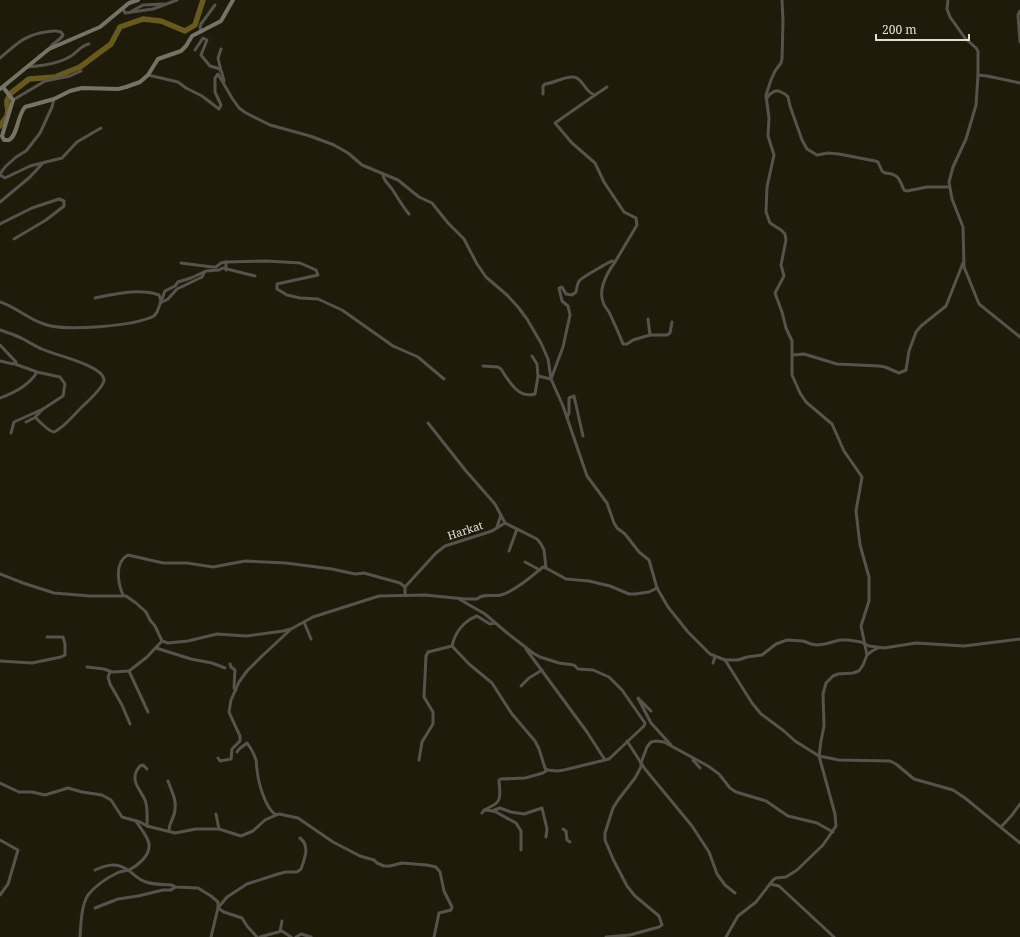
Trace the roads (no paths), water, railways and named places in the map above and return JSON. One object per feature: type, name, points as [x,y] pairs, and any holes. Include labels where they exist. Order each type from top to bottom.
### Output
[{"type":"street","points":[[49,49],[100,27],[129,3],[138,0]]},
{"type":"street","points":[[123,9],[125,13],[153,9],[177,0]]},
{"type":"street","points":[[0,143],[10,140],[13,136],[20,114],[25,107],[54,99],[70,91],[82,88],[114,89],[123,88],[138,83],[148,75],[158,59],[181,51],[192,36],[220,21],[233,0]]},
{"type":"street","points":[[782,0],[782,59],[771,80],[766,99],[770,118],[768,136],[774,155],[767,187],[766,212],[770,223],[785,234],[786,240],[786,247],[781,265],[784,276],[775,294],[786,328],[792,339],[792,375],[800,394],[806,402],[832,424],[844,451],[862,477],[856,511],[860,547],[869,577],[868,601],[861,623],[867,655]]},
{"type":"street","points":[[948,0],[950,17],[965,38],[977,49],[978,75],[976,105],[966,139],[951,174],[949,187],[963,227],[963,262],[965,271],[979,304],[1020,337]]},
{"type":"street","points":[[132,12],[143,5],[164,4]]},
{"type":"street","points":[[201,32],[201,24],[215,5]]},
{"type":"street","points":[[1020,11],[1018,16],[1020,42]]},
{"type":"street","points":[[0,58],[24,38],[32,34],[56,31],[61,32],[63,36],[1,88],[12,98]]},
{"type":"street","points":[[195,50],[203,38],[207,40],[202,55],[210,66],[217,67],[221,71]]},
{"type":"street","points":[[27,66],[58,62],[71,57],[82,47],[89,44]]},
{"type":"street","points":[[221,49],[218,58],[224,85]]},
{"type":"street","points":[[6,140],[1,138],[12,98],[45,81],[70,76],[82,71]]},
{"type":"street","points":[[148,75],[178,82],[202,96],[218,109],[221,108],[221,105],[215,92],[215,78],[217,75],[220,75],[224,85],[236,104],[254,117],[270,125],[310,136],[334,145],[348,153],[362,165],[398,180],[419,198],[432,203],[448,223],[464,239],[477,264],[486,277],[507,295],[527,319],[546,354],[551,379],[567,417],[587,476],[607,503],[617,528],[625,534],[639,552],[649,560],[657,588],[668,608],[704,649],[715,657],[724,660],[738,660],[762,655],[776,644],[787,640],[803,641],[813,645],[845,640],[880,648]]},
{"type":"street","points":[[978,75],[1020,83]]},
{"type":"street","points":[[543,94],[543,86],[545,84],[573,76],[578,78],[590,94],[595,96]]},
{"type":"street","points":[[607,87],[555,123],[572,143],[595,163],[604,182],[624,212],[637,220],[637,226],[609,272],[602,287],[601,297],[623,344],[627,344],[633,340],[650,335],[667,335],[670,333],[672,322]]},
{"type":"street","points":[[766,99],[775,91],[779,91],[788,97],[802,140],[808,149],[817,155],[828,153],[875,160],[878,162],[885,174],[891,174],[898,178],[904,190],[907,191],[927,187],[949,187]]},
{"type":"street","points":[[54,99],[40,133],[26,151],[16,157],[0,174],[5,178],[30,166],[62,158],[77,142],[101,128]]},
{"type":"street","points":[[0,202],[30,177],[42,164]]},
{"type":"street","points":[[383,175],[385,182],[409,214]]},
{"type":"street","points":[[0,224],[32,208],[59,199],[64,201],[64,206],[14,239]]},
{"type":"street","points":[[181,264],[216,267],[221,263],[226,262],[267,261],[300,263],[316,270],[318,275],[277,284],[277,289],[287,295],[300,298],[318,299],[342,310],[393,346],[418,357],[444,379]]},
{"type":"street","points":[[551,379],[563,347],[570,313],[568,306],[562,301],[559,288],[562,287],[568,295],[574,294],[577,290],[579,282],[584,276],[607,263],[612,261],[615,262]]},
{"type":"street","points":[[226,262],[226,270]]},
{"type":"street","points":[[793,355],[804,354],[837,364],[879,366],[892,369],[899,373],[904,371],[907,368],[909,351],[916,332],[920,326],[946,306],[963,262]]},
{"type":"street","points":[[0,302],[44,324],[54,327],[125,324],[156,314],[165,291],[175,286],[178,282],[204,272],[223,268],[226,270],[255,276]]},
{"type":"street","points":[[160,302],[168,299],[177,289],[202,277],[204,272]]},
{"type":"street","points":[[95,298],[126,292],[151,292],[159,296],[160,302]]},
{"type":"street","points":[[648,319],[650,335]]},
{"type":"street","points":[[0,330],[18,337],[43,350],[87,366],[103,375],[105,380],[104,384],[90,400],[57,431],[52,432],[36,417]]},
{"type":"street","points":[[0,345],[15,360],[15,364]]},
{"type":"street","points":[[483,366],[498,367],[515,389],[528,394],[535,394],[538,376],[537,364],[532,356]]},
{"type":"street","points":[[0,362],[15,364],[37,372],[60,377],[65,384],[63,396],[43,409],[14,422],[11,433]]},
{"type":"street","points":[[0,398],[29,382],[34,378],[37,372]]},
{"type":"street","points":[[538,376],[551,379]]},
{"type":"street","points":[[567,417],[569,413],[569,398],[574,396],[583,436]]},
{"type":"street","points":[[26,422],[36,417],[43,409]]},
{"type":"street","points":[[428,423],[495,504],[505,522],[537,539],[544,550],[546,568]]},
{"type":"street","points":[[497,527],[501,515]]},
{"type":"street","name":"Harkat","points":[[405,587],[436,553],[445,546],[492,531],[505,522]]},
{"type":"street","points":[[509,551],[517,529]]},
{"type":"street","points":[[123,595],[119,584],[119,568],[123,559],[128,556],[163,563],[194,564],[213,567],[245,561],[286,562],[355,574],[364,573],[400,583],[405,587],[405,595]]},
{"type":"street","points":[[525,562],[540,570]]},
{"type":"street","points":[[218,758],[220,761],[231,759],[232,749],[240,741],[240,736],[229,712],[230,705],[241,678],[291,629],[313,617],[374,597],[424,595],[477,599],[480,596],[502,594],[544,567],[566,579],[581,580],[604,585],[629,594],[649,592],[657,588]]},
{"type":"street","points":[[0,574],[54,593],[90,596],[127,596],[144,610],[155,626],[162,642]]},
{"type":"street","points":[[458,598],[485,614],[540,657],[559,663],[574,665],[578,669],[593,670],[603,674],[612,680],[627,697],[645,722],[644,726],[615,754],[605,760],[564,770],[548,770],[541,774],[525,778],[500,780],[500,798],[497,803],[483,812],[500,808],[510,812],[524,814],[542,808],[545,817],[546,837]]},
{"type":"street","points":[[452,646],[453,640],[459,630],[472,618],[477,616],[490,624],[495,623]]},
{"type":"street","points":[[304,622],[311,640]]},
{"type":"street","points":[[162,642],[188,642],[217,634],[249,636],[291,629]]},
{"type":"street","points":[[0,661],[32,663],[65,655],[66,644],[63,637],[47,637]]},
{"type":"street","points":[[726,937],[738,916],[756,902],[775,878],[786,877],[797,870],[814,855],[833,832],[836,826],[835,814],[819,756],[824,726],[822,697],[824,687],[829,680],[835,675],[859,671],[864,665],[867,655],[872,650],[880,648],[916,643],[964,646],[1020,638]]},
{"type":"street","points":[[87,668],[104,669],[110,672],[129,671],[162,642]]},
{"type":"street","points":[[419,760],[422,742],[433,724],[433,712],[424,697],[426,656],[428,652],[452,646]]},
{"type":"street","points":[[452,646],[473,668],[492,683],[507,707],[535,741],[545,768],[548,770]]},
{"type":"street","points":[[524,646],[587,732],[605,760]]},
{"type":"street","points":[[156,648],[225,668]]},
{"type":"street","points":[[713,663],[715,657]]},
{"type":"street","points":[[724,660],[752,703],[761,714],[795,741],[819,756],[839,760],[890,761],[914,779],[953,790],[1020,843]]},
{"type":"street","points":[[230,664],[235,670],[234,688],[236,690]]},
{"type":"street","points":[[521,686],[542,670]]},
{"type":"street","points":[[129,671],[148,712]]},
{"type":"street","points":[[110,672],[108,677],[110,684],[122,705],[130,724]]},
{"type":"street","points":[[651,711],[638,698],[651,723],[671,745]]},
{"type":"street","points":[[606,937],[630,935],[662,925],[659,916],[635,896],[627,886],[605,840],[605,833],[613,808],[635,778],[641,767],[647,747],[651,742],[660,741],[671,745],[716,771],[730,788],[736,792],[766,802],[788,816],[822,825],[833,832]]},
{"type":"street","points":[[627,742],[641,763],[692,826],[709,852],[717,874],[730,891],[734,893]]},
{"type":"street","points":[[237,752],[247,743],[256,759],[259,781],[267,804],[276,815]]},
{"type":"street","points":[[688,756],[700,768]]},
{"type":"street","points":[[147,769],[143,765],[140,766],[136,771],[135,779],[137,788],[145,800],[147,826]]},
{"type":"street","points":[[168,781],[176,807],[169,825],[169,831]]},
{"type":"street","points":[[0,784],[19,792],[30,792],[45,795],[57,790],[68,788],[79,792],[102,794],[111,800],[122,817],[140,822],[147,826],[175,833],[196,829],[219,829],[234,834],[246,835],[265,820],[279,814],[298,818],[333,842],[384,866],[402,863],[423,864],[433,866],[438,869],[442,876],[444,891],[452,907],[451,910],[441,912],[438,915],[434,937]]},
{"type":"street","points":[[1001,827],[1020,804]]},
{"type":"street","points":[[492,811],[516,823],[519,827],[521,835],[521,850]]},
{"type":"street","points":[[216,814],[219,829]]},
{"type":"street","points":[[80,937],[82,913],[88,896],[105,880],[119,872],[128,870],[146,856],[149,846],[147,838],[136,821]]},
{"type":"street","points":[[563,829],[566,831],[567,840],[570,842]]},
{"type":"street","points":[[218,908],[227,896],[247,884],[286,872],[297,872],[301,869],[306,846],[300,838]]},
{"type":"street","points":[[0,840],[18,850],[8,884],[0,895]]},
{"type":"street","points":[[94,870],[111,864],[117,865],[128,870],[134,876],[146,882],[172,885],[175,887],[195,887],[201,889],[218,902],[211,937]]},
{"type":"street","points":[[770,884],[778,885],[834,937]]},
{"type":"street","points":[[95,908],[118,899],[163,890],[171,890],[175,887]]},
{"type":"street","points":[[218,908],[224,912],[242,918],[251,931],[258,937],[280,931],[291,937]]},
{"type":"street","points":[[280,931],[282,921]]},
{"type":"street","points":[[296,937],[301,934],[311,937]]},
{"type":"waterway","points":[[0,126],[7,116],[7,100],[11,93],[29,79],[55,77],[80,67],[111,44],[120,27],[143,19],[161,21],[185,31],[195,25],[203,0]]}]
